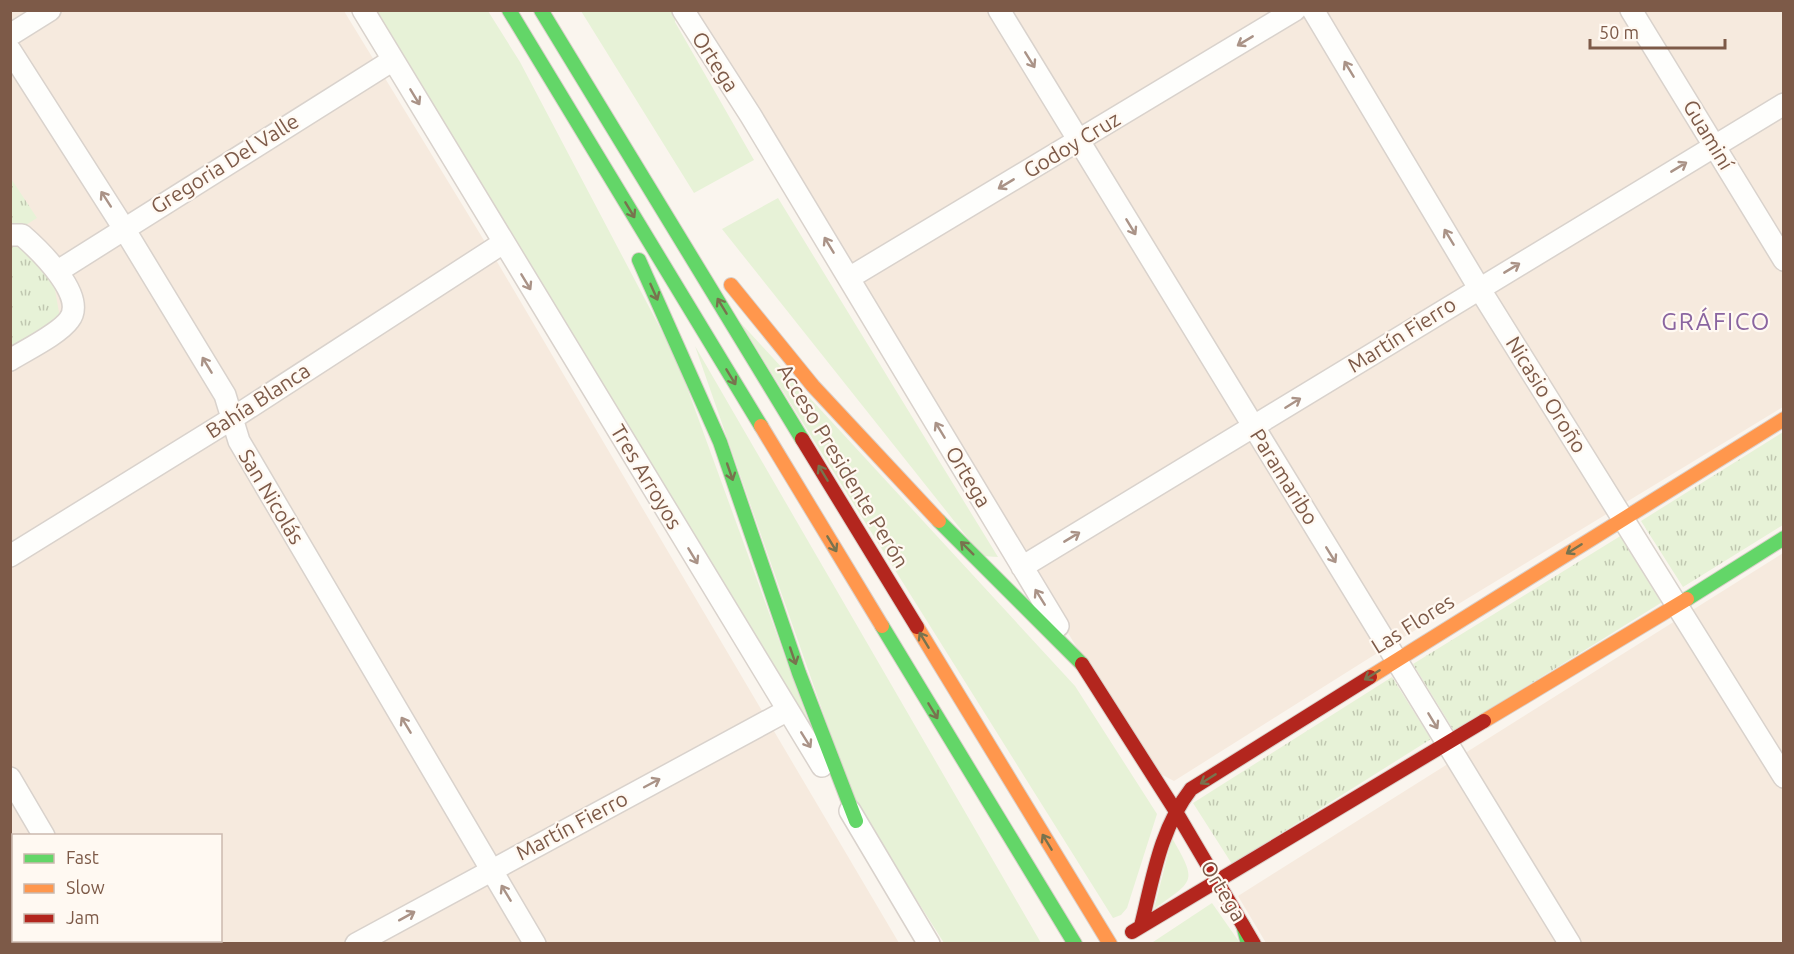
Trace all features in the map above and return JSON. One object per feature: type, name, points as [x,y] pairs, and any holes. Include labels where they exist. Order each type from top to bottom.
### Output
[{"type":"main road","points":[[509,10],[1075,944]]},
{"type":"main road","name":"Acceso Presidente Perón","points":[[541,10],[1110,944]]},
{"type":"main road","points":[[567,106],[720,442],[799,673],[856,821]]},
{"type":"main road","points":[[613,127],[702,246]]},
{"type":"main road","points":[[723,274],[771,339],[855,436],[1082,664]]},
{"type":"main road","name":"Las Flores","points":[[1141,926],[1166,831],[1175,810],[1191,789],[1784,419]]},
{"type":"main road","points":[[1123,938],[1784,538]]},
{"type":"main road","name":"Ortega","points":[[1082,664],[1175,810],[1254,944]]},
{"type":"main road","points":[[1243,925],[1248,944]]},
{"type":"street","points":[[10,35],[50,10]]},
{"type":"street","name":"Tres Arroyos","points":[[363,10],[502,243],[929,944]]},
{"type":"street","name":"Ortega","points":[[683,10],[849,278],[1082,664]]},
{"type":"street","name":"Paramaribo","points":[[999,10],[1570,944]]},
{"type":"street","name":"Godoy Cruz","points":[[849,278],[1295,10]]},
{"type":"street","name":"Nicasio Oroño","points":[[1313,10],[1479,288],[1784,777]]},
{"type":"street","name":"Guaminí","points":[[1631,10],[1784,260]]},
{"type":"street","name":"San Nicolás","points":[[10,50],[123,227],[225,395],[238,441],[535,944]]},
{"type":"street","name":"Gregoria Del Valle","points":[[58,270],[123,227],[393,60]]},
{"type":"street","name":"Martín Fierro","points":[[1022,567],[1784,104]]},
{"type":"street","points":[[10,235],[22,235],[58,270],[71,301],[72,316],[68,322],[10,360]]},
{"type":"street","name":"Bahía Blanca","points":[[10,556],[233,418],[502,243]]},
{"type":"street","name":"Martín Fierro","points":[[356,944],[788,710]]},
{"type":"street","points":[[10,778],[43,834]]},
{"type":"shaded area","points":[[696,10],[1783,11],[1783,407],[1371,657],[1174,781],[1151,769],[695,22]]},
{"type":"shaded area","points":[[10,11],[344,11],[496,260],[899,943],[11,943]]},
{"type":"shaded area","points":[[1783,553],[1783,943],[1266,943],[1238,896]]},
{"type":"green space","points":[[376,11],[488,11],[520,62],[677,360],[811,728]]},
{"type":"green space","points":[[581,11],[675,11],[675,22],[754,160],[694,193]]},
{"type":"green space","points":[[10,177],[37,218],[21,228],[11,224]]},
{"type":"green space","points":[[778,198],[998,557],[982,556],[722,229]]},
{"type":"green space","points":[[11,242],[52,273],[60,318],[11,350]]},
{"type":"green space","points":[[739,321],[1075,686],[1157,814],[1127,908],[1121,915],[1113,918]]},
{"type":"green space","points":[[695,346],[1041,943],[944,943],[854,801]]},
{"type":"green space","points":[[1783,432],[1783,525],[1683,587],[1641,521]]},
{"type":"green space","points":[[1622,535],[1664,601],[1454,731],[1413,664]]},
{"type":"green space","points":[[1392,677],[1431,739],[1232,864],[1193,803]]},
{"type":"green space","points":[[1172,838],[1186,864],[1188,879],[1184,886],[1154,909]]},
{"type":"green space","points":[[1212,903],[1240,943],[1150,944]]},
{"type":"traffic: fast","points":[[509,10],[761,426]]},
{"type":"traffic: fast","points":[[541,10],[802,439]]},
{"type":"traffic: fast","points":[[639,260],[720,442],[799,673],[856,821]]},
{"type":"traffic: fast","points":[[939,521],[1082,664]]},
{"type":"traffic: fast","points":[[1687,599],[1784,538]]},
{"type":"traffic: fast","points":[[882,626],[1075,944]]},
{"type":"traffic: fast","points":[[1243,925],[1248,944]]},
{"type":"traffic: slow","points":[[731,285],[813,386],[939,521]]},
{"type":"traffic: slow","points":[[1370,677],[1784,419]]},
{"type":"traffic: slow","points":[[761,426],[882,626]]},
{"type":"traffic: slow","points":[[1484,721],[1687,599]]},
{"type":"traffic: slow","points":[[917,627],[1110,944]]},
{"type":"traffic: jam","points":[[802,439],[917,627]]},
{"type":"traffic: jam","points":[[1082,664],[1175,810],[1254,944]]},
{"type":"traffic: jam","points":[[1141,926],[1165,837],[1180,804],[1191,789],[1370,677]]},
{"type":"traffic: jam","points":[[1132,932],[1484,721]]},
{"type":"district","name":"GRÁFICO","points":[[1716,322]]}]
